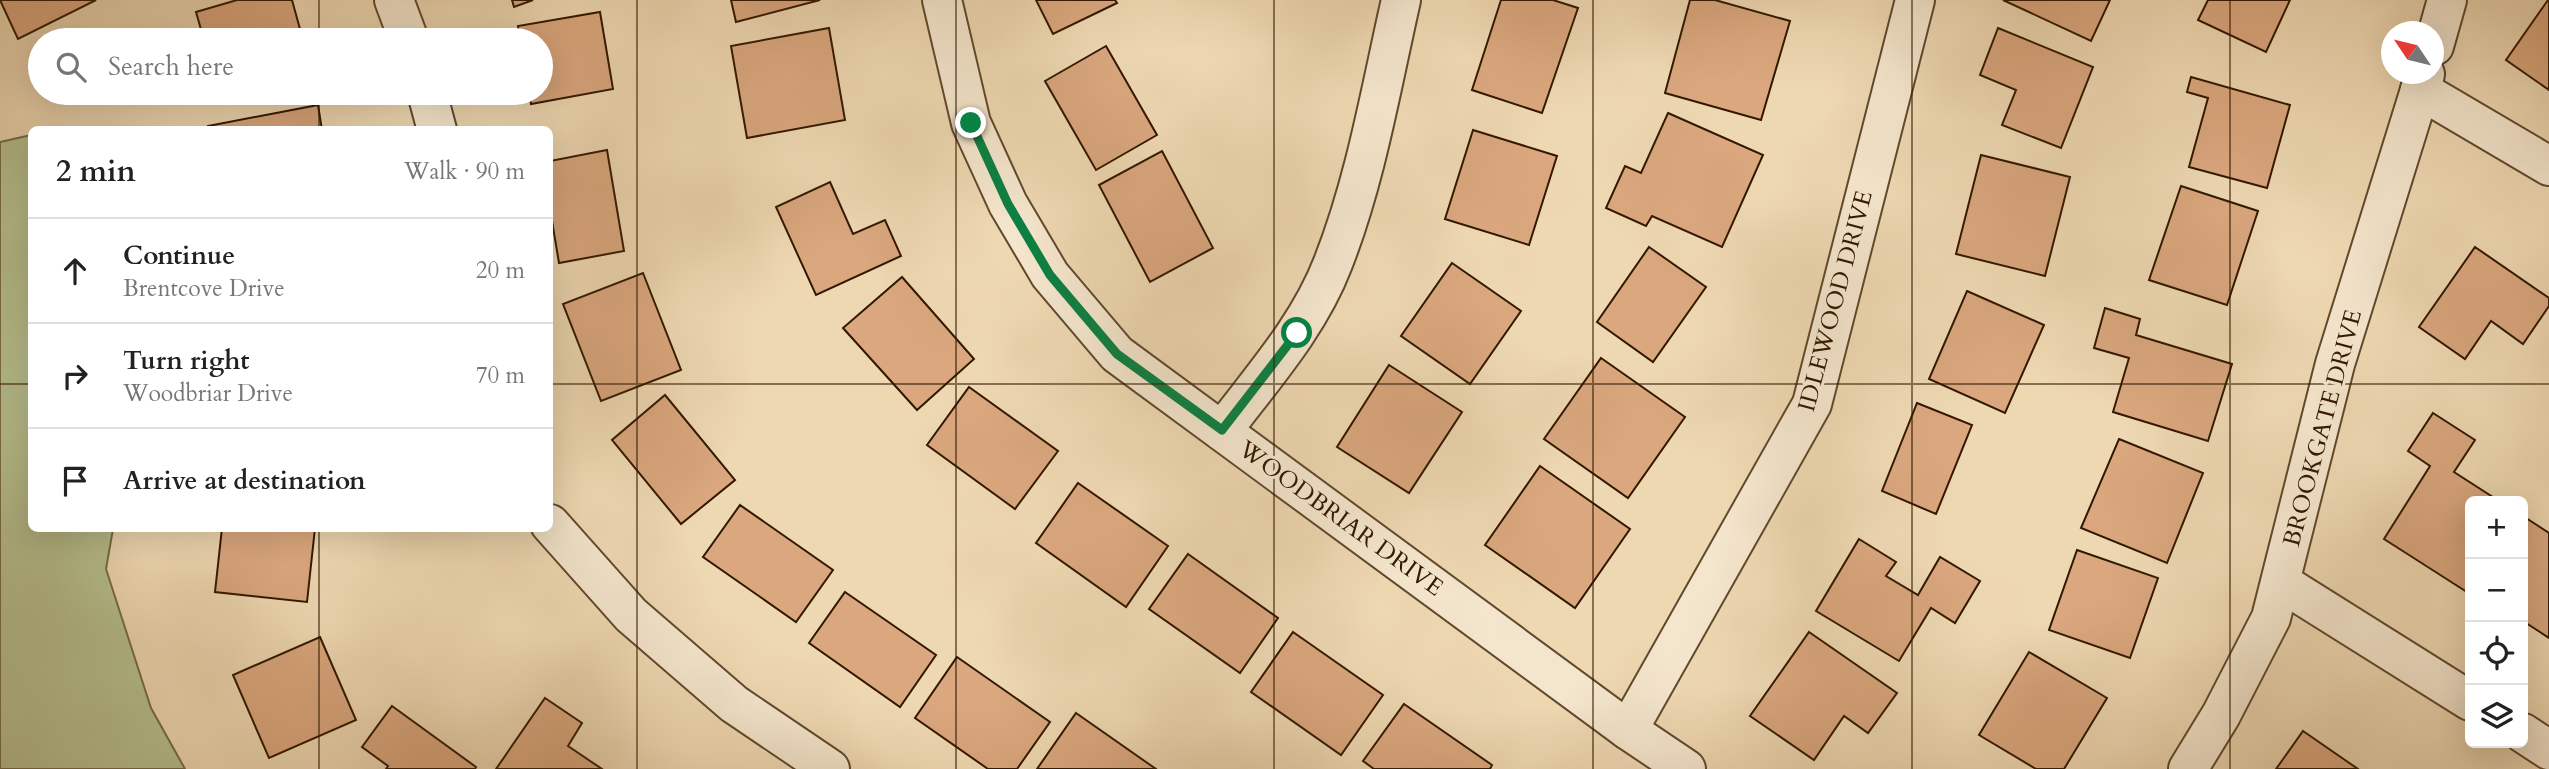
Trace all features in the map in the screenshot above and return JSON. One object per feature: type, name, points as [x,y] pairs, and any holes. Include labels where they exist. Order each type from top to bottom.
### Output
[{"type":"street","points":[[394,0],[404,28]]},
{"type":"street","name":"WOODBRIAR DRIVE","points":[[942,0],[971,123],[1008,204],[1050,275],[1117,354],[1628,730],[1686,769]]},
{"type":"street","points":[[1222,430],[1297,333],[1333,264],[1362,174],[1401,0]]},
{"type":"street","name":"IDLEWOOD DRIVE","points":[[1628,730],[1812,404],[1914,0]]},
{"type":"street","points":[[2441,21],[2447,0]]},
{"type":"street","name":"BROOKGATE DRIVE","points":[[2188,769],[2221,715],[2272,618],[2335,364],[2422,84]]},
{"type":"street","points":[[2426,84],[2549,166]]},
{"type":"street","points":[[430,105],[436,126]]},
{"type":"street","points":[[553,527],[631,615],[734,704],[830,769]]},
{"type":"street","points":[[2282,583],[2465,698]]},
{"type":"street","points":[[2528,736],[2549,750]]},
{"type":"green space","points":[[28,136],[28,532],[112,532],[106,569],[151,708],[185,769],[0,769],[0,142]]},
{"type":"building","points":[[0,0],[96,0],[40,28],[28,28],[28,34],[18,39]]},
{"type":"building","points":[[237,0],[292,0],[300,28],[201,28],[196,12]]},
{"type":"building","points":[[512,0],[533,0],[514,7]]},
{"type":"building","points":[[731,0],[820,0],[736,22]]},
{"type":"building","points":[[1036,0],[1115,0],[1117,3],[1053,34]]},
{"type":"building","points":[[1501,0],[1553,0],[1578,8],[1542,113],[1472,90]]},
{"type":"building","points":[[1690,0],[1715,0],[1790,21],[1761,120],[1665,93]]},
{"type":"building","points":[[2003,0],[2110,0],[2091,41]]},
{"type":"building","points":[[2208,0],[2290,0],[2266,52],[2198,20]]},
{"type":"building","points":[[2549,0],[2549,90],[2506,60]]},
{"type":"building","points":[[600,12],[613,89],[553,100],[553,28],[518,26]]},
{"type":"building","points":[[829,28],[845,120],[747,138],[731,46]]},
{"type":"building","points":[[1998,28],[2093,67],[2061,148],[2002,125],[2016,90],[1980,75]]},
{"type":"building","points":[[1106,46],[1157,135],[1096,170],[1045,81]]},
{"type":"building","points":[[2191,77],[2290,105],[2267,188],[2189,167],[2208,98],[2187,92]]},
{"type":"building","points":[[318,105],[321,126],[208,126]]},
{"type":"building","points":[[1668,113],[1763,155],[1722,247],[1652,216],[1646,226],[1606,208],[1625,166],[1641,173]]},
{"type":"building","points":[[1473,130],[1557,156],[1529,245],[1445,219]]},
{"type":"building","points":[[607,150],[624,251],[559,263],[553,227],[553,160]]},
{"type":"building","points":[[1162,151],[1213,248],[1150,282],[1099,185]]},
{"type":"building","points":[[1981,155],[2070,177],[2045,276],[1956,254]]},
{"type":"building","points":[[830,182],[853,234],[885,220],[901,256],[816,295],[776,207]]},
{"type":"building","points":[[2181,186],[2258,211],[2227,305],[2149,280]]},
{"type":"building","points":[[1649,247],[1706,287],[1653,362],[1597,322]]},
{"type":"building","points":[[2475,247],[2549,298],[2549,306],[2523,344],[2491,321],[2465,359],[2419,327]]},
{"type":"building","points":[[1452,263],[1521,311],[1470,384],[1401,336]]},
{"type":"building","points":[[643,273],[681,370],[601,401],[563,304]]},
{"type":"building","points":[[902,277],[974,359],[917,410],[843,328]]},
{"type":"building","points":[[1967,291],[2044,325],[2005,413],[1929,379]]},
{"type":"building","points":[[2105,308],[2140,319],[2136,335],[2232,364],[2208,441],[2113,412],[2129,358],[2094,348]]},
{"type":"building","points":[[1601,358],[1685,417],[1628,498],[1544,439]]},
{"type":"building","points":[[1389,365],[1462,412],[1409,493],[1337,447]]},
{"type":"building","points":[[969,387],[1058,451],[1015,509],[927,445]]},
{"type":"building","points":[[665,395],[735,480],[681,524],[612,440]]},
{"type":"building","points":[[1917,403],[1972,425],[1936,514],[1882,491]]},
{"type":"building","points":[[2433,413],[2475,440],[2454,472],[2491,496],[2465,496],[2465,591],[2384,539],[2430,466],[2408,451]]},
{"type":"building","points":[[2119,439],[2203,473],[2167,563],[2081,528]]},
{"type":"building","points":[[1540,466],[1630,529],[1575,608],[1485,545]]},
{"type":"building","points":[[1078,483],[1168,546],[1126,607],[1036,543]]},
{"type":"building","points":[[740,505],[833,570],[796,622],[703,557]]},
{"type":"building","points":[[2528,519],[2549,533],[2549,638],[2528,624]]},
{"type":"building","points":[[222,532],[315,532],[307,602],[215,592]]},
{"type":"building","points":[[1859,539],[1896,562],[1886,576],[1918,595],[1940,557],[1980,581],[1955,623],[1931,608],[1899,661],[1816,611]]},
{"type":"building","points":[[2077,550],[2158,578],[2130,658],[2049,630]]},
{"type":"building","points":[[1188,554],[1278,618],[1240,673],[1149,609]]},
{"type":"building","points":[[845,592],[936,655],[900,707],[809,643]]},
{"type":"building","points":[[1293,632],[1383,695],[1341,755],[1251,692]]},
{"type":"building","points":[[1809,632],[1897,693],[1868,733],[1844,716],[1814,760],[1750,716]]},
{"type":"building","points":[[320,637],[356,720],[269,758],[233,675]]},
{"type":"building","points":[[2029,652],[2107,698],[2064,769],[2036,769],[1979,735]]},
{"type":"building","points":[[957,657],[1050,722],[1017,769],[988,769],[915,718]]},
{"type":"building","points":[[545,698],[582,723],[568,746],[602,769],[496,769]]},
{"type":"building","points":[[1404,704],[1492,765],[1490,769],[1374,769],[1363,761]]},
{"type":"building","points":[[392,706],[476,767],[475,769],[386,769],[388,766],[362,747]]},
{"type":"building","points":[[1076,713],[1156,769],[1037,769]]},
{"type":"building","points":[[2303,731],[2358,769],[2276,769]]},
{"type":"route","points":[[971,123],[1008,204],[1050,275],[1117,354],[1222,430],[1297,333]]}]
